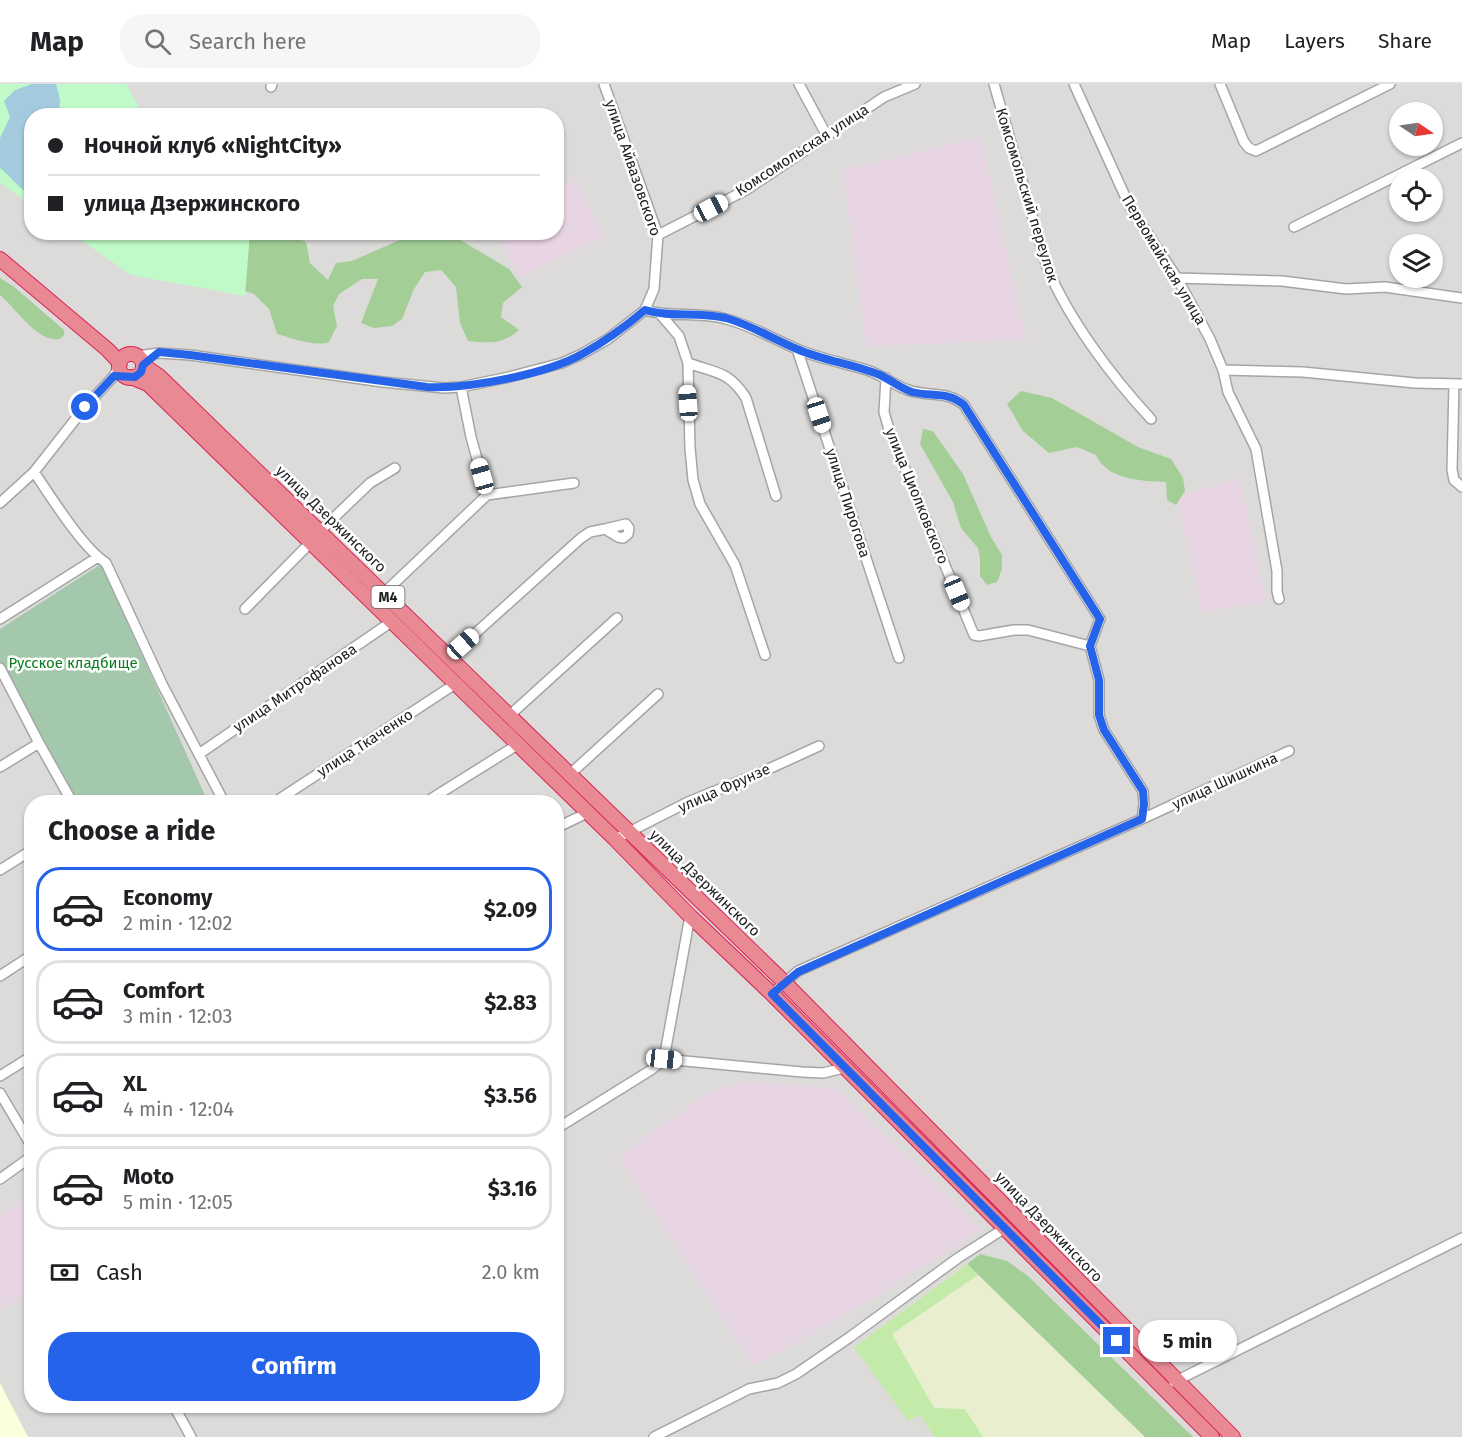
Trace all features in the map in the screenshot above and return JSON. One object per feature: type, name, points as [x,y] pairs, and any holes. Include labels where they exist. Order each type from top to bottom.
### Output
[{"type":"highway","name":"улица Дзержинского","points":[[0,259],[108,350],[132,360],[159,376],[784,982],[1233,1437]]},
{"type":"highway","points":[[124,377],[141,372],[132,360]]},
{"type":"highway","name":"улица Дзержинского","points":[[124,377],[148,384],[772,994],[1212,1437]]},
{"type":"street","name":"улица Айвазовского","points":[[604,84],[658,235],[654,289],[645,310]]},
{"type":"street","points":[[799,84],[827,136]]},
{"type":"street","name":"Комсомольская улица","points":[[658,235],[746,189],[884,97],[915,84]]},
{"type":"street","name":"Комсомольский переулок","points":[[994,84],[1053,282],[1069,312],[1116,379],[1151,419]]},
{"type":"street","name":"Первомайская улица","points":[[1074,84],[1130,207],[1177,278],[1210,339],[1223,370],[1228,392],[1256,449],[1277,571],[1279,599]]},
{"type":"street","points":[[1220,84],[1244,142],[1256,151],[1390,84]]},
{"type":"street","points":[[1294,226],[1462,143]]},
{"type":"street","points":[[1177,278],[1282,281],[1346,289],[1385,287],[1462,298]]},
{"type":"street","points":[[0,503],[34,472],[85,407],[124,377],[132,360],[159,352],[427,387],[462,387],[562,363],[608,339],[645,310],[661,315],[686,313],[726,319],[772,336],[823,359],[868,370],[915,393],[951,396],[964,405],[1100,619],[1090,646],[1099,680],[1099,715],[1104,730],[1143,791],[1142,819]]},
{"type":"street","points":[[661,315],[679,336],[688,363],[690,448],[693,480],[700,504],[735,565],[765,655]]},
{"type":"street","name":"улица Пирогова","points":[[797,349],[899,657]]},
{"type":"street","points":[[688,363],[718,372],[731,379],[746,398],[776,496]]},
{"type":"street","points":[[1223,370],[1303,372],[1458,384],[1452,470],[1454,480],[1462,487]]},
{"type":"street","name":"улица Циолковского","points":[[886,378],[884,412],[890,433],[974,635],[1028,630],[1090,646]]},
{"type":"street","points":[[462,387],[471,437],[487,495]]},
{"type":"street","points":[[320,531],[370,483],[395,468]]},
{"type":"street","points":[[34,472],[98,557],[106,563],[162,684],[220,795]]},
{"type":"street","points":[[384,593],[487,495],[574,483]]},
{"type":"street","points":[[448,658],[590,532],[605,529]]},
{"type":"street","points":[[245,609],[310,543]]},
{"type":"street","points":[[0,619],[98,557]]},
{"type":"street","points":[[510,716],[617,618]]},
{"type":"street","name":"улица Митрофанова","points":[[199,754],[391,622]]},
{"type":"street","points":[[0,668],[68,795]]},
{"type":"street","name":"улица Ткаченко","points":[[286,795],[455,684]]},
{"type":"street","points":[[569,775],[658,694]]},
{"type":"street","points":[[0,767],[39,743]]},
{"type":"street","points":[[437,795],[517,745]]},
{"type":"street","name":"улица Фрунзе","points":[[615,839],[688,802],[819,746]]},
{"type":"street","name":"улица Шишкина","points":[[772,994],[798,972],[814,964],[1142,819],[1289,751]]},
{"type":"street","points":[[564,824],[587,813]]},
{"type":"street","points":[[0,870],[24,854]]},
{"type":"street","points":[[564,1124],[651,1070],[664,1059],[690,916]]},
{"type":"street","points":[[0,976],[24,961]]},
{"type":"street","points":[[664,1059],[802,1072],[823,1073],[844,1068]]},
{"type":"street","points":[[0,1076],[24,1061]]},
{"type":"street","points":[[0,1093],[24,1134]]},
{"type":"street","points":[[0,1179],[24,1162]]},
{"type":"street","points":[[654,1437],[749,1389],[778,1383],[796,1374],[958,1257],[1005,1228]]},
{"type":"street","points":[[1164,1389],[1176,1380],[1462,1238]]},
{"type":"street","points":[[178,1413],[191,1437]]},
{"type":"shaded area","points":[[0,84],[1462,84],[1462,1437],[1161,1437],[980,1254],[854,1347],[909,1421],[920,1415],[934,1437],[0,1437]]},
{"type":"shaded area","points":[[981,137],[1026,340],[866,346],[843,170]]},
{"type":"shaded area","points":[[576,180],[603,238],[519,277],[501,240],[564,240],[564,186]]},
{"type":"shaded area","points":[[1240,478],[1266,602],[1202,612],[1177,496]]},
{"type":"shaded area","points":[[745,1081],[837,1089],[982,1230],[836,1321],[753,1365],[622,1163],[624,1152],[707,1094]]},
{"type":"shaded area","points":[[24,1200],[24,1295],[0,1309],[0,1214]]},
{"type":"shaded area","points":[[978,1275],[1145,1437],[983,1437],[965,1409],[934,1408],[892,1334]]},
{"type":"shaded area","points":[[0,1383],[28,1437],[0,1437]]},
{"type":"green space","points":[[0,84],[126,84],[139,108],[24,108],[24,200],[0,183]]},
{"type":"green space","points":[[81,240],[249,240],[245,296],[131,275]]},
{"type":"green space","points":[[118,240],[302,240],[306,242],[310,263],[328,280],[336,263],[352,261],[400,240],[460,240],[509,269],[522,287],[503,303],[501,317],[519,330],[501,341],[468,341],[460,323],[456,287],[441,270],[425,272],[414,289],[402,319],[392,326],[374,328],[361,323],[378,279],[362,279],[339,294],[333,306],[337,326],[329,342],[303,341],[277,334],[269,309],[254,294],[203,277]]},
{"type":"green space","points":[[0,278],[13,286],[64,330],[64,335],[60,339],[52,339],[35,331],[0,295]]},
{"type":"green space","points":[[1021,391],[1052,398],[1138,447],[1171,459],[1183,478],[1185,491],[1176,505],[1167,500],[1166,482],[1126,478],[1108,470],[1096,455],[1077,447],[1049,453],[1023,431],[1007,404]]},
{"type":"green space","points":[[923,429],[933,431],[963,474],[991,537],[1002,555],[1002,569],[997,582],[987,585],[980,576],[978,548],[961,528],[953,502],[920,444]]},
{"type":"green space","name":"Русское кладбище","points":[[101,564],[205,795],[73,795],[14,694],[0,662],[0,629]]},
{"type":"green space","points":[[980,1254],[1007,1261],[1028,1276],[1193,1437],[1145,1437],[967,1264]]},
{"type":"green space","points":[[967,1264],[978,1275],[892,1334],[934,1408],[965,1409],[983,1437],[934,1437],[920,1415],[908,1421],[854,1347]]},
{"type":"water","points":[[32,84],[56,84],[60,100],[59,108],[24,108],[24,190],[0,168],[0,138],[10,117],[4,101],[15,90]]},
{"type":"route","points":[[85,407],[114,376],[135,377],[141,372],[143,365],[159,352],[383,382],[427,387],[462,387],[525,374],[562,363],[608,339],[645,310],[661,315],[701,314],[738,322],[823,359],[868,370],[904,389],[915,393],[951,396],[964,405],[1100,619],[1090,646],[1099,680],[1099,715],[1104,730],[1143,791],[1142,819],[798,972],[772,994],[1117,1341]]}]
